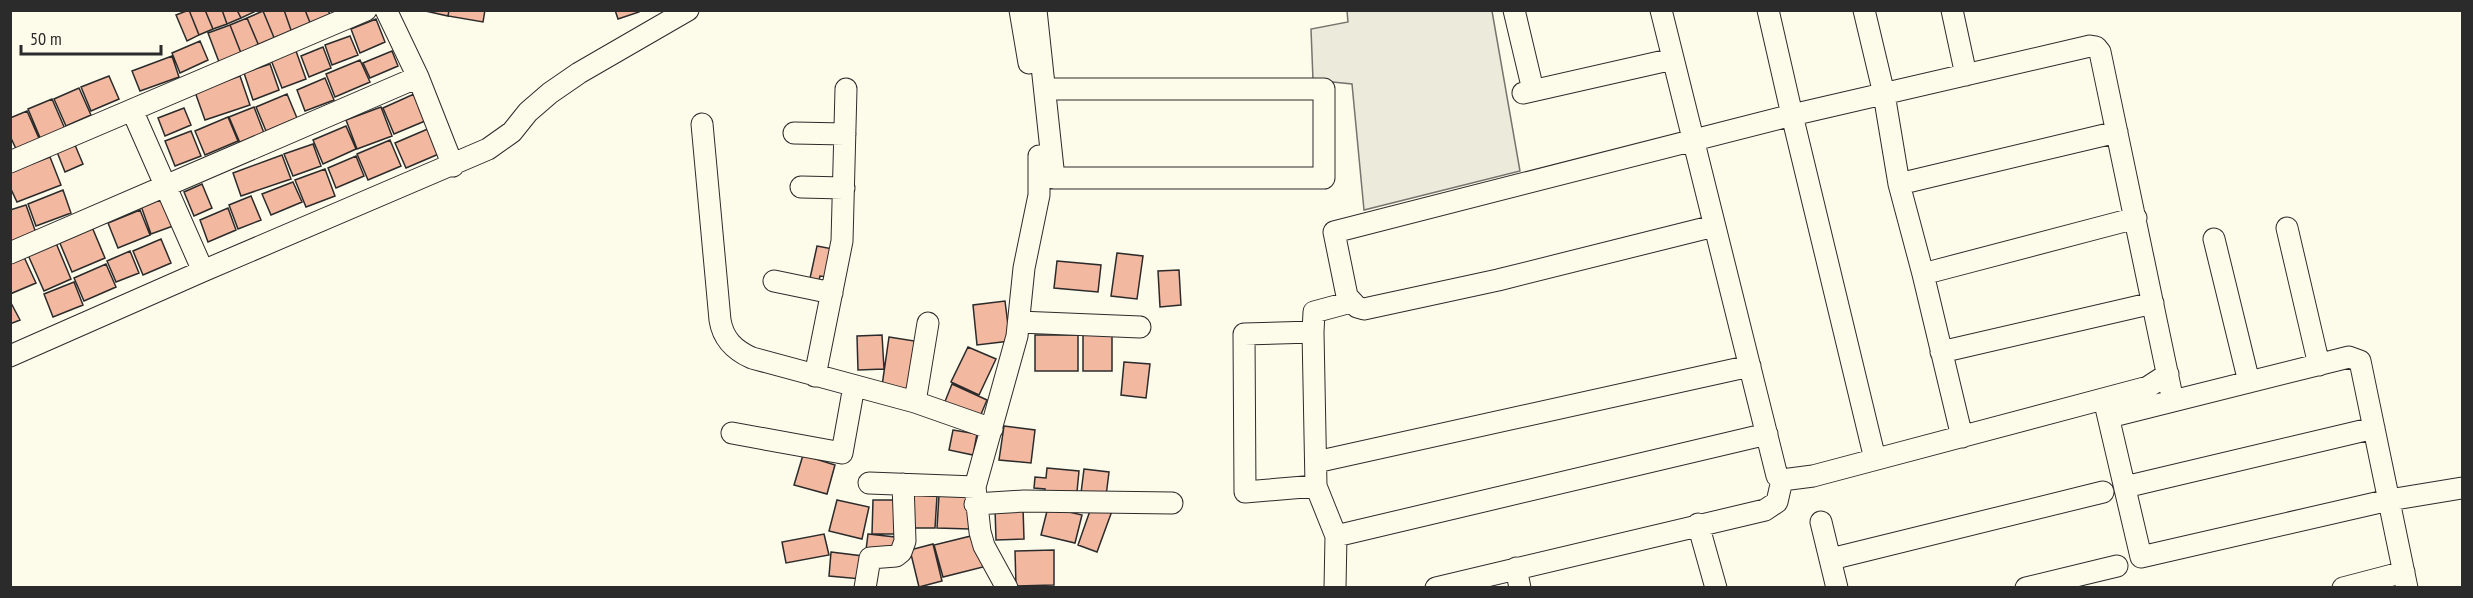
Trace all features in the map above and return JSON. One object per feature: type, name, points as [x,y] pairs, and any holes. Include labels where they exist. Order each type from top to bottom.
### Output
[{"type":"street","points":[[10,162],[366,10]]},
{"type":"street","points":[[386,10],[418,77],[453,166]]},
{"type":"street","points":[[10,356],[488,149],[512,132],[528,112],[550,93],[579,73],[688,10]]},
{"type":"street","points":[[1007,588],[984,546],[975,495],[1011,363],[1019,322],[1024,268],[1039,195],[1040,175],[1029,61],[1020,10]]},
{"type":"street","points":[[1036,10],[1054,178],[1324,178],[1324,89],[1045,88]]},
{"type":"street","points":[[1514,10],[1528,92],[1673,59]]},
{"type":"street","points":[[1661,10],[1777,476],[1782,480],[1813,476],[1962,437],[2107,408],[2173,401],[2349,357],[2360,361],[2405,580],[2343,588]]},
{"type":"street","points":[[1768,10],[1875,459]]},
{"type":"street","points":[[1864,10],[1884,94],[1899,184],[1962,437]]},
{"type":"street","points":[[1952,10],[1966,75]]},
{"type":"street","points":[[1714,226],[1498,280],[1364,309],[1357,307],[1347,296],[1334,232],[1792,115],[2090,46],[2096,47],[2100,52],[2173,401]]},
{"type":"street","points":[[10,253],[418,77]]},
{"type":"street","points":[[815,376],[842,241],[846,89]]},
{"type":"street","points":[[132,110],[203,271]]},
{"type":"street","points":[[702,124],[722,331],[735,348],[744,355],[915,402],[992,429]]},
{"type":"street","points":[[1899,184],[2117,132]]},
{"type":"street","points":[[794,133],[845,134]]},
{"type":"street","points":[[801,187],[844,188]]},
{"type":"street","points":[[1923,274],[2136,218]]},
{"type":"street","points":[[2287,228],[2319,365]]},
{"type":"street","points":[[2214,239],[2249,382]]},
{"type":"street","points":[[774,281],[832,293]]},
{"type":"street","points":[[1335,588],[1336,536],[1316,486],[1312,332],[1314,312],[1351,302]]},
{"type":"street","points":[[1941,352],[2153,303]]},
{"type":"street","points":[[1019,322],[1140,327]]},
{"type":"street","points":[[915,402],[928,323]]},
{"type":"street","points":[[1312,332],[1244,334],[1245,492],[1316,486]]},
{"type":"street","points":[[1316,462],[1750,366]]},
{"type":"street","points":[[2107,408],[2168,374]]},
{"type":"street","points":[[732,433],[842,453],[854,386]]},
{"type":"street","points":[[2107,408],[2141,557],[2389,500],[2463,488]]},
{"type":"street","points":[[2125,487],[2374,428]]},
{"type":"street","points":[[1336,536],[1767,434]]},
{"type":"street","points":[[1436,588],[1518,578],[1698,524],[1766,510],[1777,502],[1782,480]]},
{"type":"street","points":[[869,483],[903,484],[1024,501],[1172,503]]},
{"type":"street","points":[[865,588],[870,558],[896,556],[903,547],[905,535],[903,484]]},
{"type":"street","points":[[1831,559],[2103,492]]},
{"type":"street","points":[[1821,522],[1837,588]]},
{"type":"street","points":[[1698,524],[1716,588]]},
{"type":"street","points":[[2026,588],[2117,566]]},
{"type":"shaded area","points":[[1347,11],[1492,11],[1520,171],[1364,210],[1352,84],[1313,80],[1311,29],[1348,22]]},
{"type":"building","points":[[189,10],[199,35],[187,41],[176,15]]},
{"type":"building","points":[[189,10],[205,10],[213,29],[199,35]]},
{"type":"building","points":[[205,10],[222,10],[227,24],[213,29]]},
{"type":"building","points":[[222,10],[237,10],[241,18],[227,24]]},
{"type":"building","points":[[237,10],[253,10],[254,12],[241,18]]},
{"type":"building","points":[[284,10],[292,33],[275,40],[263,11]]},
{"type":"building","points":[[284,10],[305,10],[311,25],[292,33]]},
{"type":"building","points":[[305,10],[328,10],[331,17],[311,25]]},
{"type":"building","points":[[421,10],[449,10],[448,16]]},
{"type":"building","points":[[449,10],[485,10],[483,22],[448,16]]},
{"type":"building","points":[[615,10],[639,10],[639,12],[618,19]]},
{"type":"building","points":[[263,11],[275,40],[259,46],[247,18]]},
{"type":"building","points":[[247,18],[259,46],[241,53],[230,25]]},
{"type":"building","points":[[376,19],[385,42],[360,53],[351,29]]},
{"type":"building","points":[[230,25],[241,53],[219,62],[208,33]]},
{"type":"building","points":[[350,36],[358,55],[332,65],[325,45]]},
{"type":"building","points":[[200,41],[208,60],[180,73],[172,53]]},
{"type":"building","points":[[323,47],[331,68],[309,77],[301,56]]},
{"type":"building","points":[[296,51],[306,79],[282,88],[271,60]]},
{"type":"building","points":[[392,51],[398,66],[370,78],[363,63]]},
{"type":"building","points":[[172,56],[179,77],[140,91],[132,71]]},
{"type":"building","points":[[360,60],[370,82],[335,97],[326,74]]},
{"type":"building","points":[[270,64],[279,90],[253,100],[244,73]]},
{"type":"building","points":[[109,76],[119,99],[91,111],[81,87]]},
{"type":"building","points":[[240,76],[250,105],[205,120],[195,92]]},
{"type":"building","points":[[325,78],[334,100],[305,111],[297,90]]},
{"type":"building","points":[[79,88],[91,115],[66,126],[54,99]]},
{"type":"building","points":[[287,94],[297,118],[266,131],[256,107]]},
{"type":"building","points":[[414,94],[425,121],[394,134],[383,108]]},
{"type":"building","points":[[52,99],[65,129],[41,140],[28,109]]},
{"type":"building","points":[[254,107],[264,133],[240,143],[229,117]]},
{"type":"building","points":[[381,107],[392,136],[357,149],[346,120]]},
{"type":"building","points":[[184,108],[191,125],[165,136],[158,118]]},
{"type":"building","points":[[27,111],[41,143],[18,153],[10,136],[10,118]]},
{"type":"building","points":[[228,117],[238,141],[205,155],[195,131]]},
{"type":"building","points":[[346,126],[356,149],[323,164],[313,140]]},
{"type":"building","points":[[430,128],[441,153],[406,168],[395,143]]},
{"type":"building","points":[[191,131],[201,156],[175,166],[165,141]]},
{"type":"building","points":[[390,140],[401,166],[368,180],[357,154]]},
{"type":"building","points":[[313,144],[321,166],[293,176],[284,154]]},
{"type":"building","points":[[75,145],[83,164],[65,172],[57,152]]},
{"type":"building","points":[[282,155],[291,179],[241,196],[233,173]]},
{"type":"building","points":[[356,156],[364,176],[336,188],[328,168]]},
{"type":"building","points":[[50,157],[61,185],[17,202],[10,187],[10,172]]},
{"type":"building","points":[[325,169],[335,196],[306,207],[295,180]]},
{"type":"building","points":[[293,182],[302,202],[271,215],[262,194]]},
{"type":"building","points":[[202,184],[212,208],[194,216],[184,192]]},
{"type":"building","points":[[63,190],[71,213],[36,226],[28,204]]},
{"type":"building","points":[[251,196],[261,220],[238,229],[229,205]]},
{"type":"building","points":[[164,198],[173,226],[151,234],[141,206]]},
{"type":"building","points":[[26,205],[36,233],[10,242],[10,210]]},
{"type":"building","points":[[228,208],[236,230],[208,242],[200,220]]},
{"type":"building","points":[[140,210],[150,235],[118,248],[108,223]]},
{"type":"building","points":[[92,227],[105,258],[72,272],[59,241]]},
{"type":"building","points":[[161,239],[171,263],[143,275],[133,251]]},
{"type":"building","points":[[56,243],[71,279],[44,291],[28,255]]},
{"type":"building","points":[[817,246],[833,249],[827,277],[820,276],[818,285],[809,283]]},
{"type":"building","points":[[130,251],[139,273],[116,282],[107,261]]},
{"type":"building","points":[[1117,253],[1143,256],[1137,299],[1111,296]]},
{"type":"building","points":[[24,257],[36,283],[10,294],[10,263]]},
{"type":"building","points":[[1057,261],[1101,265],[1098,292],[1054,288]]},
{"type":"building","points":[[106,264],[116,287],[84,301],[74,278]]},
{"type":"building","points":[[1179,270],[1181,305],[1160,307],[1158,271]]},
{"type":"building","points":[[74,282],[83,305],[53,317],[44,294]]},
{"type":"building","points":[[10,301],[20,320],[10,324]]},
{"type":"building","points":[[1005,301],[1010,341],[977,345],[973,305]]},
{"type":"building","points":[[1083,331],[1112,331],[1112,371],[1083,371]]},
{"type":"building","points":[[882,335],[884,369],[858,370],[857,336]]},
{"type":"building","points":[[1035,335],[1078,335],[1078,371],[1035,371]]},
{"type":"building","points":[[889,337],[921,342],[913,391],[882,386]]},
{"type":"building","points":[[968,347],[996,359],[979,395],[951,382]]},
{"type":"building","points":[[1124,362],[1150,364],[1146,398],[1121,395]]},
{"type":"building","points":[[952,384],[987,400],[979,419],[944,404]]},
{"type":"building","points":[[1004,426],[1035,430],[1031,463],[999,460]]},
{"type":"building","points":[[953,430],[977,434],[973,455],[949,450]]},
{"type":"building","points":[[803,455],[835,465],[827,494],[794,485]]},
{"type":"building","points":[[1047,468],[1079,471],[1076,502],[1044,499],[1045,489],[1034,488],[1035,477],[1046,478]]},
{"type":"building","points":[[1084,469],[1109,472],[1106,496],[1081,493]]},
{"type":"building","points":[[909,495],[937,496],[935,528],[908,528]]},
{"type":"building","points":[[939,495],[971,496],[970,529],[937,528]]},
{"type":"building","points":[[837,500],[869,507],[862,539],[829,531]]},
{"type":"building","points":[[873,500],[900,500],[900,534],[872,534]]},
{"type":"building","points":[[1092,505],[1112,511],[1097,552],[1078,545]]},
{"type":"building","points":[[1023,507],[1024,539],[996,540],[995,508]]},
{"type":"building","points":[[1048,507],[1082,515],[1075,543],[1041,535]]},
{"type":"building","points":[[824,534],[829,555],[786,563],[782,542]]},
{"type":"building","points":[[868,534],[895,537],[893,553],[866,550]]},
{"type":"building","points":[[975,535],[983,567],[943,577],[934,545]]},
{"type":"building","points":[[933,544],[942,581],[919,587],[910,550]]},
{"type":"building","points":[[1054,550],[1054,585],[1016,586],[1015,551]]},
{"type":"building","points":[[831,552],[863,556],[861,579],[829,576]]}]
